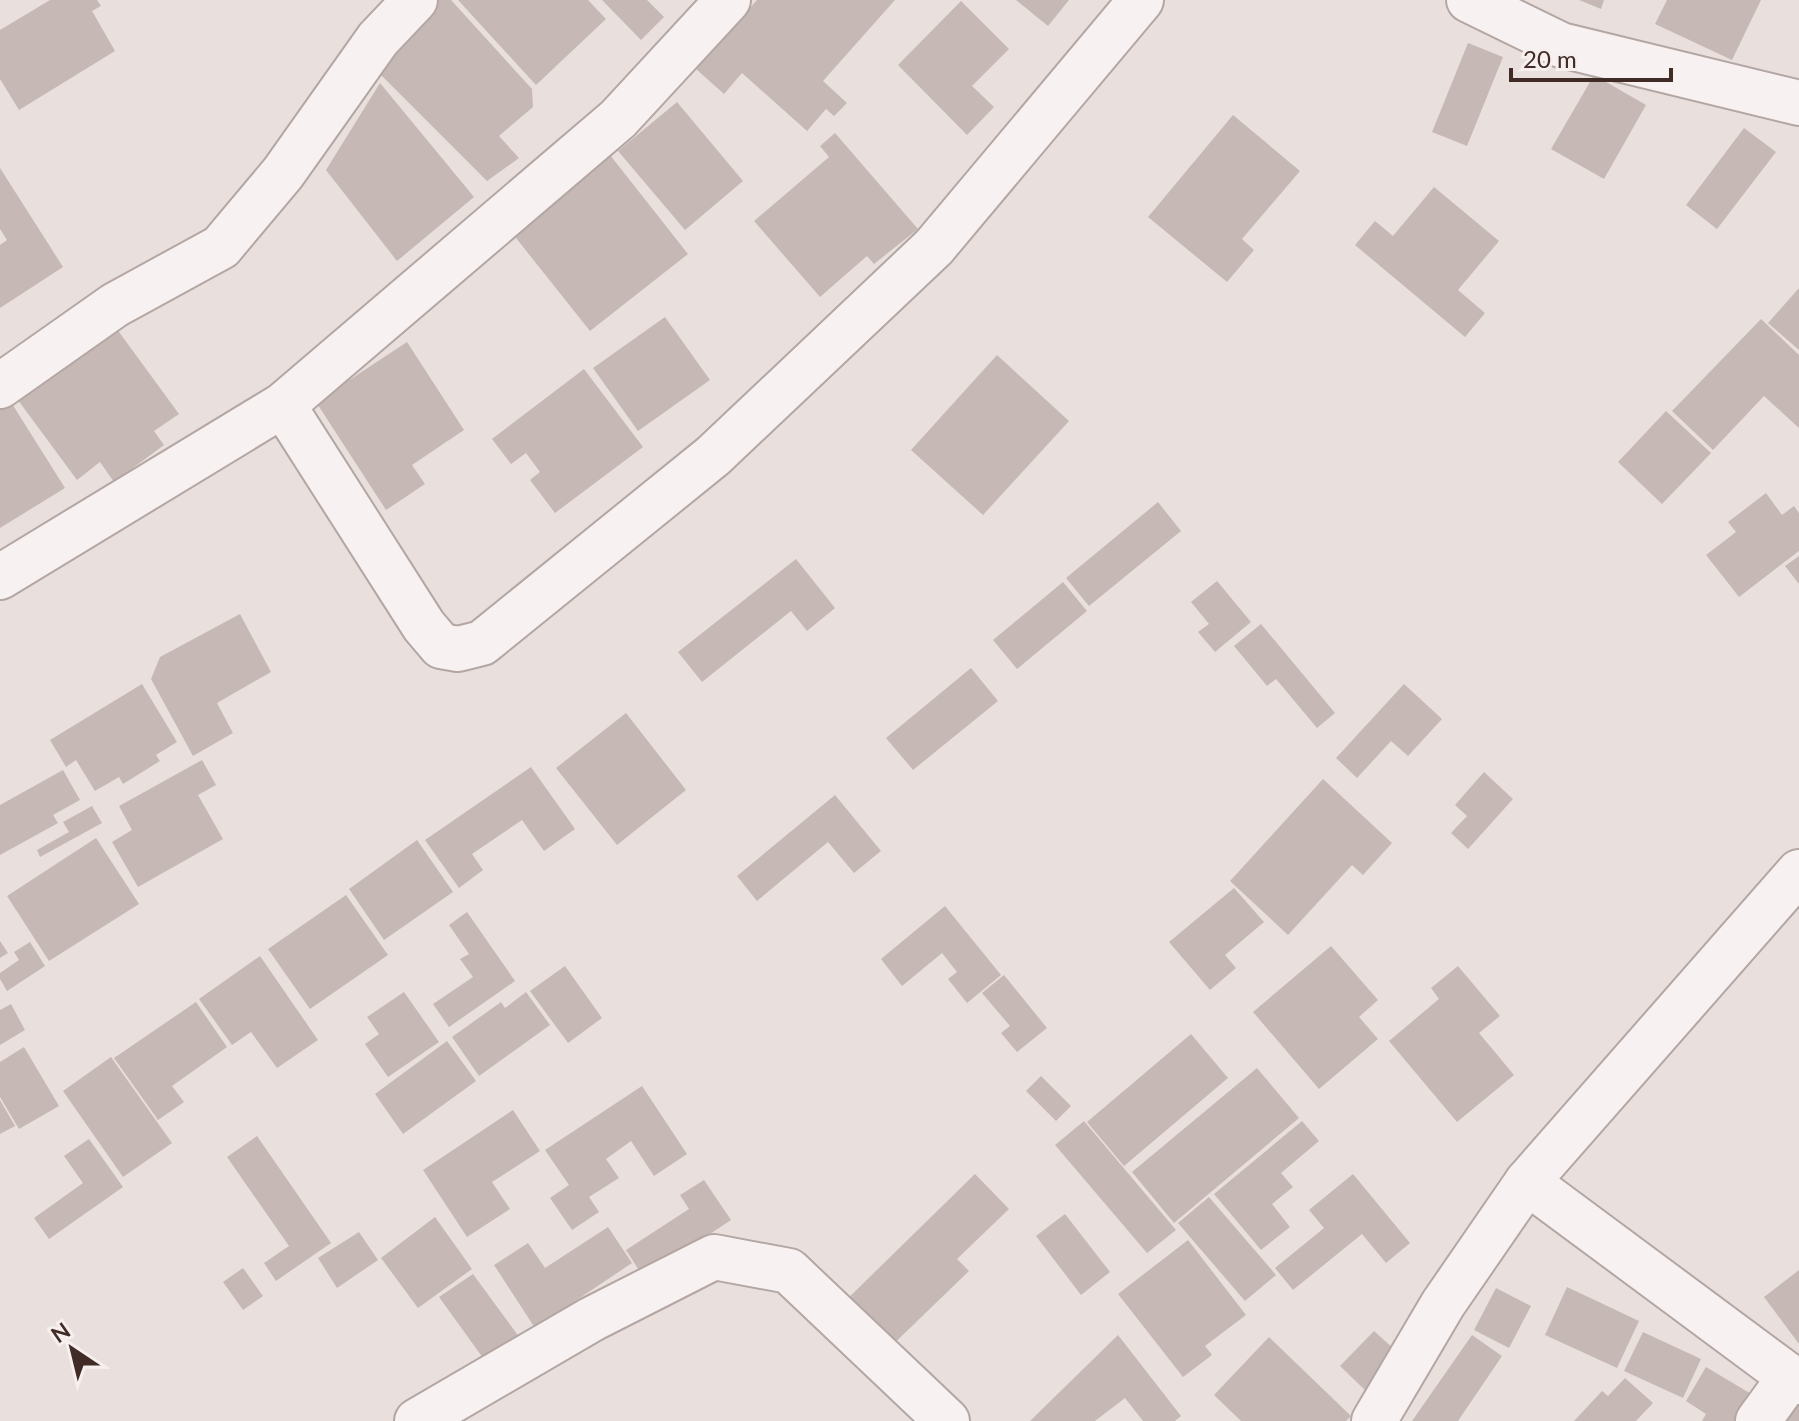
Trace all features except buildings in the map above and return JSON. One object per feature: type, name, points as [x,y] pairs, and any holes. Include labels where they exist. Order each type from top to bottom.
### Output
[{"type":"street","points":[[0,386],[115,305],[221,247],[283,173],[378,39],[415,0]]},
{"type":"street","points":[[0,577],[283,405],[618,119],[728,0]]},
{"type":"street","points":[[283,405],[424,626],[441,646],[458,649],[482,643],[713,456],[934,247],[1141,0]]},
{"type":"street","points":[[1469,0],[1561,45],[1799,103]]},
{"type":"street","points":[[1374,1421],[1443,1304],[1527,1182],[1799,872]]},
{"type":"street","points":[[1527,1182],[1794,1380],[1758,1421]]},
{"type":"street","points":[[417,1421],[592,1319],[714,1257],[789,1271],[947,1421]]}]
